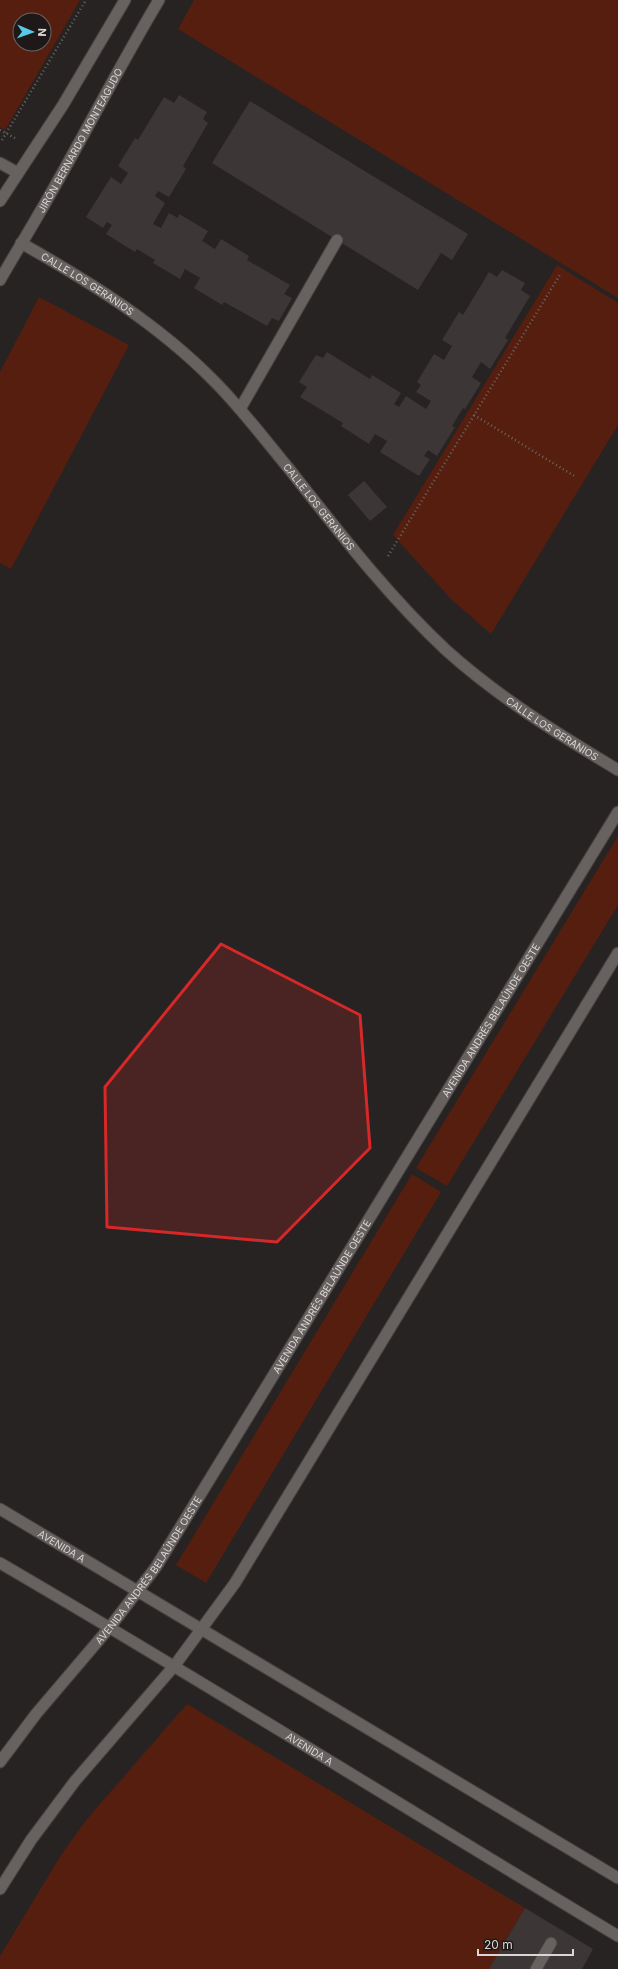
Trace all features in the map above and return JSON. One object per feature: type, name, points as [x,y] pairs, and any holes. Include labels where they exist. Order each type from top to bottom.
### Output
[{"type":"street","points":[[0,201],[63,105],[125,0]]},
{"type":"street","name":"JIRÓN BERNARDO MONTEAGUDO","points":[[0,280],[21,242],[40,214],[124,59],[159,0]]},
{"type":"street","points":[[0,163],[18,174]]},
{"type":"street","points":[[240,409],[337,240]]},
{"type":"street","name":"CALLE LOS GERANIOS","points":[[21,242],[67,268],[144,320],[182,351],[214,381],[240,409],[376,576],[446,650],[492,688],[561,735],[618,770]]},
{"type":"street","name":"AVENIDA ANDRÉS BELAÚNDE OESTE","points":[[0,1762],[36,1714],[110,1627],[138,1591],[172,1542],[618,812]]},
{"type":"street","points":[[0,1889],[31,1840],[75,1781],[175,1665],[203,1630],[235,1583],[618,954]]},
{"type":"street","name":"AVENIDA A","points":[[0,1509],[618,1878]]},
{"type":"street","name":"AVENIDA A","points":[[0,1563],[175,1665],[618,1936]]},
{"type":"street","points":[[536,1969],[551,1943]]},
{"type":"path","points":[[0,144],[86,0]]},
{"type":"path","points":[[376,576],[561,273]]},
{"type":"path","points":[[474,415],[576,477]]},
{"type":"highlighted area","points":[[221,944],[360,1015],[370,1148],[277,1242],[107,1227],[105,1087]]},
{"type":"shaded area","points":[[0,0],[80,0],[52,49],[52,12],[12,12],[12,52],[50,52],[5,130],[0,127]]},
{"type":"shaded area","points":[[194,0],[618,0],[618,298],[178,29]]},
{"type":"shaded area","points":[[557,265],[618,303],[618,425],[491,634],[452,600],[393,535]]},
{"type":"shaded area","points":[[39,297],[129,345],[11,569],[0,563],[0,372]]},
{"type":"shaded area","points":[[618,836],[618,905],[447,1186],[416,1168]]},
{"type":"shaded area","points":[[412,1174],[441,1192],[206,1583],[176,1565]]},
{"type":"shaded area","points":[[187,1704],[525,1908],[489,1969],[0,1969],[0,1956],[61,1855],[87,1819]]},
{"type":"building","points":[[179,95],[207,112],[203,119],[208,123],[183,166],[186,169],[169,197],[158,191],[155,196],[165,203],[153,224],[161,228],[169,213],[178,218],[179,214],[208,231],[202,241],[215,249],[221,239],[249,256],[247,260],[290,285],[284,294],[292,298],[279,321],[272,318],[267,326],[224,302],[222,305],[194,288],[200,278],[185,269],[180,279],[153,263],[155,260],[137,249],[135,252],[106,234],[112,225],[107,222],[103,228],[86,217],[111,177],[121,184],[128,173],[118,166],[135,138],[138,140],[164,97],[174,103]]},
{"type":"building","points":[[250,101],[468,234],[452,260],[441,253],[418,290],[212,163]]},
{"type":"building","points":[[502,270],[525,283],[521,290],[530,296],[505,338],[508,340],[490,369],[481,362],[472,377],[481,383],[465,409],[463,408],[452,426],[455,427],[437,456],[428,450],[424,456],[430,459],[419,476],[380,452],[387,441],[375,434],[369,444],[341,426],[343,423],[300,397],[307,387],[299,382],[316,355],[323,358],[327,352],[370,379],[372,375],[401,393],[394,404],[399,407],[406,396],[426,409],[431,401],[416,392],[421,385],[417,382],[434,354],[444,360],[452,346],[442,340],[459,312],[463,315],[489,272],[497,277]]},
{"type":"building","points":[[364,481],[387,507],[370,521],[348,495]]},
{"type":"building","points":[[525,1908],[593,1949],[582,1969],[489,1969]]}]
